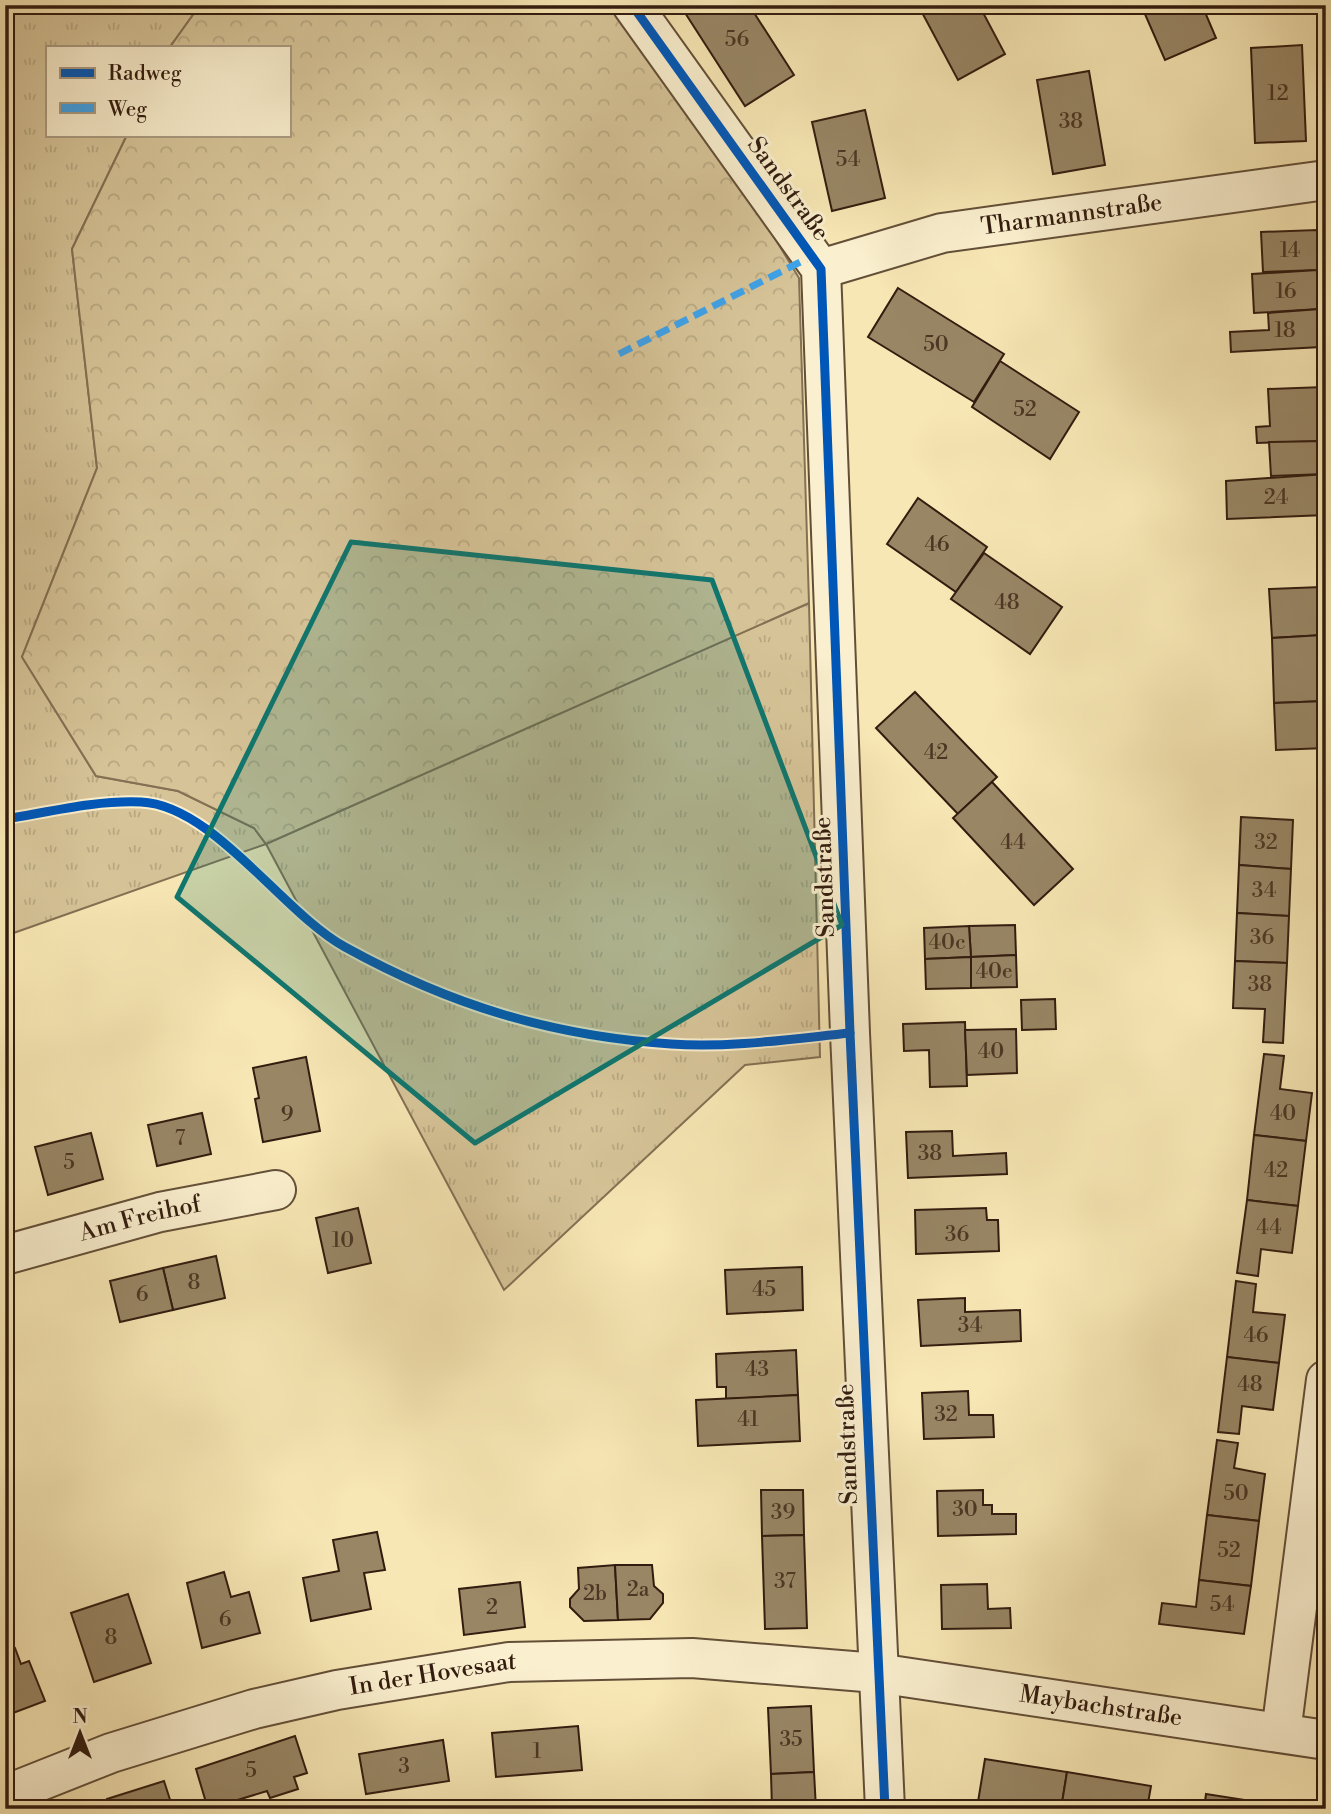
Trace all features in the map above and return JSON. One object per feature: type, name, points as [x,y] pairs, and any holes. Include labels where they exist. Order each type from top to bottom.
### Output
[{"type":"street","name":"Sandstraße","points":[[632,5],[821,269],[877,1673],[885,1809]]},
{"type":"street","name":"Tharmannstraße","points":[[821,269],[942,233],[1326,180]]},
{"type":"street","name":"Am Freihof","points":[[5,1255],[160,1212],[276,1190]]},
{"type":"street","points":[[1281,1733],[1326,1380]]},
{"type":"street","name":"In der Hovesaat","points":[[5,1796],[111,1754],[254,1709],[337,1690],[509,1662],[692,1658],[877,1673]]},
{"type":"street","name":"Maybachstraße","points":[[877,1673],[1326,1740]]},
{"type":"highlighted area","points":[[351,542],[712,580],[842,925],[475,1143],[177,897]]},
{"type":"green space","points":[[5,5],[200,5],[171,46],[46,46],[46,136],[127,136],[72,249],[97,468],[22,657],[96,776],[178,791],[254,828],[266,844],[5,936]]},
{"type":"green space","points":[[200,5],[609,5],[762,217],[799,278],[809,603],[266,844],[254,828],[178,791],[96,776],[22,657],[97,468],[72,249],[127,136],[290,136],[290,46],[171,46]]},
{"type":"green space","points":[[809,603],[820,1057],[745,1065],[504,1290],[266,844]]},
{"type":"building","points":[[680,5],[749,5],[794,75],[745,106]]},
{"type":"building","points":[[918,5],[979,5],[1005,54],[958,80]]},
{"type":"building","points":[[1141,5],[1202,5],[1216,38],[1165,60]]},
{"type":"building","points":[[1302,45],[1306,141],[1255,143],[1251,48]]},
{"type":"building","points":[[1089,71],[1105,165],[1053,174],[1037,80]]},
{"type":"building","points":[[865,110],[885,198],[832,211],[812,122]]},
{"type":"building","points":[[1317,230],[1318,270],[1263,272],[1261,232]]},
{"type":"building","points":[[1318,270],[1320,309],[1254,313],[1252,274]]},
{"type":"building","points":[[898,288],[1004,354],[974,402],[868,337]]},
{"type":"building","points":[[1320,309],[1321,347],[1231,352],[1230,332],[1269,330],[1268,313]]},
{"type":"building","points":[[1000,361],[1079,412],[1050,459],[972,407]]},
{"type":"building","points":[[1324,387],[1326,441],[1257,443],[1256,427],[1270,426],[1268,389]]},
{"type":"building","points":[[1326,441],[1326,474],[1271,476],[1269,442]]},
{"type":"building","points":[[1326,474],[1326,515],[1227,519],[1226,481]]},
{"type":"building","points":[[918,498],[987,547],[956,592],[887,544]]},
{"type":"building","points":[[984,553],[1062,607],[1030,654],[951,599]]},
{"type":"building","points":[[1321,587],[1323,635],[1272,638],[1269,589]]},
{"type":"building","points":[[1323,635],[1326,701],[1274,703],[1272,638]]},
{"type":"building","points":[[915,692],[997,777],[958,814],[876,728]]},
{"type":"building","points":[[1326,701],[1326,748],[1276,750],[1274,703]]},
{"type":"building","points":[[992,782],[1073,869],[1034,905],[953,818]]},
{"type":"building","points":[[1241,817],[1293,820],[1291,869],[1239,865]]},
{"type":"building","points":[[1239,865],[1291,869],[1289,916],[1237,913]]},
{"type":"building","points":[[1237,913],[1289,916],[1287,963],[1235,961]]},
{"type":"building","points":[[1015,925],[1016,955],[971,957],[969,926]]},
{"type":"building","points":[[969,926],[971,957],[925,959],[924,928]]},
{"type":"building","points":[[1016,955],[1017,987],[971,988],[971,957]]},
{"type":"building","points":[[971,957],[971,988],[926,989],[925,959]]},
{"type":"building","points":[[1235,961],[1287,963],[1283,1043],[1263,1042],[1265,1009],[1233,1008]]},
{"type":"building","points":[[1055,999],[1056,1029],[1022,1030],[1021,1000]]},
{"type":"building","points":[[965,1022],[967,1086],[930,1087],[929,1050],[904,1051],[903,1024]]},
{"type":"building","points":[[1016,1029],[1017,1073],[967,1075],[965,1030]]},
{"type":"building","points":[[1264,1054],[1284,1056],[1280,1089],[1312,1093],[1306,1141],[1254,1135]]},
{"type":"building","points":[[306,1057],[320,1131],[263,1142],[255,1099],[259,1098],[253,1068]]},
{"type":"building","points":[[202,1113],[211,1154],[157,1166],[148,1125]]},
{"type":"building","points":[[952,1131],[953,1156],[1006,1153],[1007,1174],[908,1178],[906,1132]]},
{"type":"building","points":[[91,1133],[103,1179],[48,1195],[35,1147]]},
{"type":"building","points":[[1254,1135],[1306,1141],[1298,1206],[1247,1200]]},
{"type":"building","points":[[1247,1200],[1298,1206],[1292,1253],[1261,1249],[1258,1276],[1237,1273]]},
{"type":"building","points":[[358,1208],[371,1263],[328,1273],[316,1218]]},
{"type":"building","points":[[986,1208],[987,1220],[998,1220],[999,1251],[916,1254],[915,1210]]},
{"type":"building","points":[[216,1256],[225,1298],[173,1310],[163,1268]]},
{"type":"building","points":[[802,1267],[803,1310],[727,1314],[725,1270]]},
{"type":"building","points":[[163,1268],[173,1310],[120,1322],[110,1281]]},
{"type":"building","points":[[1236,1281],[1256,1284],[1253,1312],[1285,1315],[1279,1363],[1227,1357]]},
{"type":"building","points":[[965,1298],[965,1312],[1020,1310],[1021,1341],[921,1346],[918,1300]]},
{"type":"building","points":[[796,1350],[798,1395],[726,1399],[726,1387],[717,1387],[716,1354]]},
{"type":"building","points":[[1227,1357],[1279,1363],[1273,1410],[1242,1406],[1239,1434],[1218,1432]]},
{"type":"building","points":[[968,1391],[969,1415],[993,1415],[994,1437],[924,1439],[922,1393]]},
{"type":"building","points":[[798,1395],[800,1441],[698,1446],[696,1400]]},
{"type":"building","points":[[1217,1440],[1238,1443],[1234,1468],[1265,1474],[1259,1521],[1207,1515]]},
{"type":"building","points":[[761,1490],[803,1490],[804,1535],[762,1536]]},
{"type":"building","points":[[983,1490],[983,1505],[992,1505],[992,1514],[1016,1514],[1016,1534],[938,1536],[937,1491]]},
{"type":"building","points":[[1207,1515],[1259,1521],[1251,1586],[1199,1580]]},
{"type":"building","points":[[377,1532],[385,1570],[364,1573],[371,1609],[311,1621],[303,1578],[339,1571],[333,1540]]},
{"type":"building","points":[[804,1535],[807,1628],[765,1629],[762,1536]]},
{"type":"building","points":[[615,1565],[618,1620],[584,1621],[570,1607],[570,1599],[579,1589],[578,1568]]},
{"type":"building","points":[[615,1565],[652,1565],[654,1586],[663,1594],[663,1603],[650,1619],[618,1620]]},
{"type":"building","points":[[224,1572],[231,1597],[249,1592],[260,1633],[202,1648],[187,1583]]},
{"type":"building","points":[[1199,1580],[1251,1586],[1244,1634],[1159,1624],[1162,1603],[1196,1607]]},
{"type":"building","points":[[520,1582],[525,1627],[464,1635],[459,1589]]},
{"type":"building","points":[[987,1584],[988,1609],[1010,1608],[1011,1628],[942,1629],[941,1585]]},
{"type":"building","points":[[128,1594],[151,1663],[94,1682],[71,1613]]},
{"type":"building","points":[[15,1648],[21,1664],[29,1661],[45,1701],[5,1716],[5,1652]]},
{"type":"building","points":[[811,1706],[814,1772],[771,1774],[768,1708]]},
{"type":"building","points":[[578,1726],[582,1770],[496,1777],[492,1733]]},
{"type":"building","points":[[295,1736],[307,1773],[294,1777],[298,1789],[270,1798],[267,1791],[208,1809],[196,1769]]},
{"type":"building","points":[[443,1740],[449,1781],[366,1794],[359,1754]]},
{"type":"building","points":[[985,1759],[1067,1772],[1061,1809],[977,1808]]},
{"type":"building","points":[[814,1772],[816,1809],[772,1809],[771,1774]]},
{"type":"building","points":[[1067,1772],[1151,1786],[1147,1809],[1061,1809]]},
{"type":"building","points":[[164,1781],[173,1809],[110,1809],[107,1799]]},
{"type":"building","points":[[1206,1794],[1290,1807],[1204,1809]]},
{"type":"marked path","points":[[619,354],[812,256]]},
{"type":"cycle path","points":[[632,5],[821,269],[850,1033],[885,1809]]},
{"type":"cycle path","points":[[5,819],[107,803],[141,802],[168,808],[195,821],[221,840],[321,931],[345,947],[423,986],[502,1014],[543,1025],[627,1040],[693,1045],[761,1042],[850,1033]]}]
